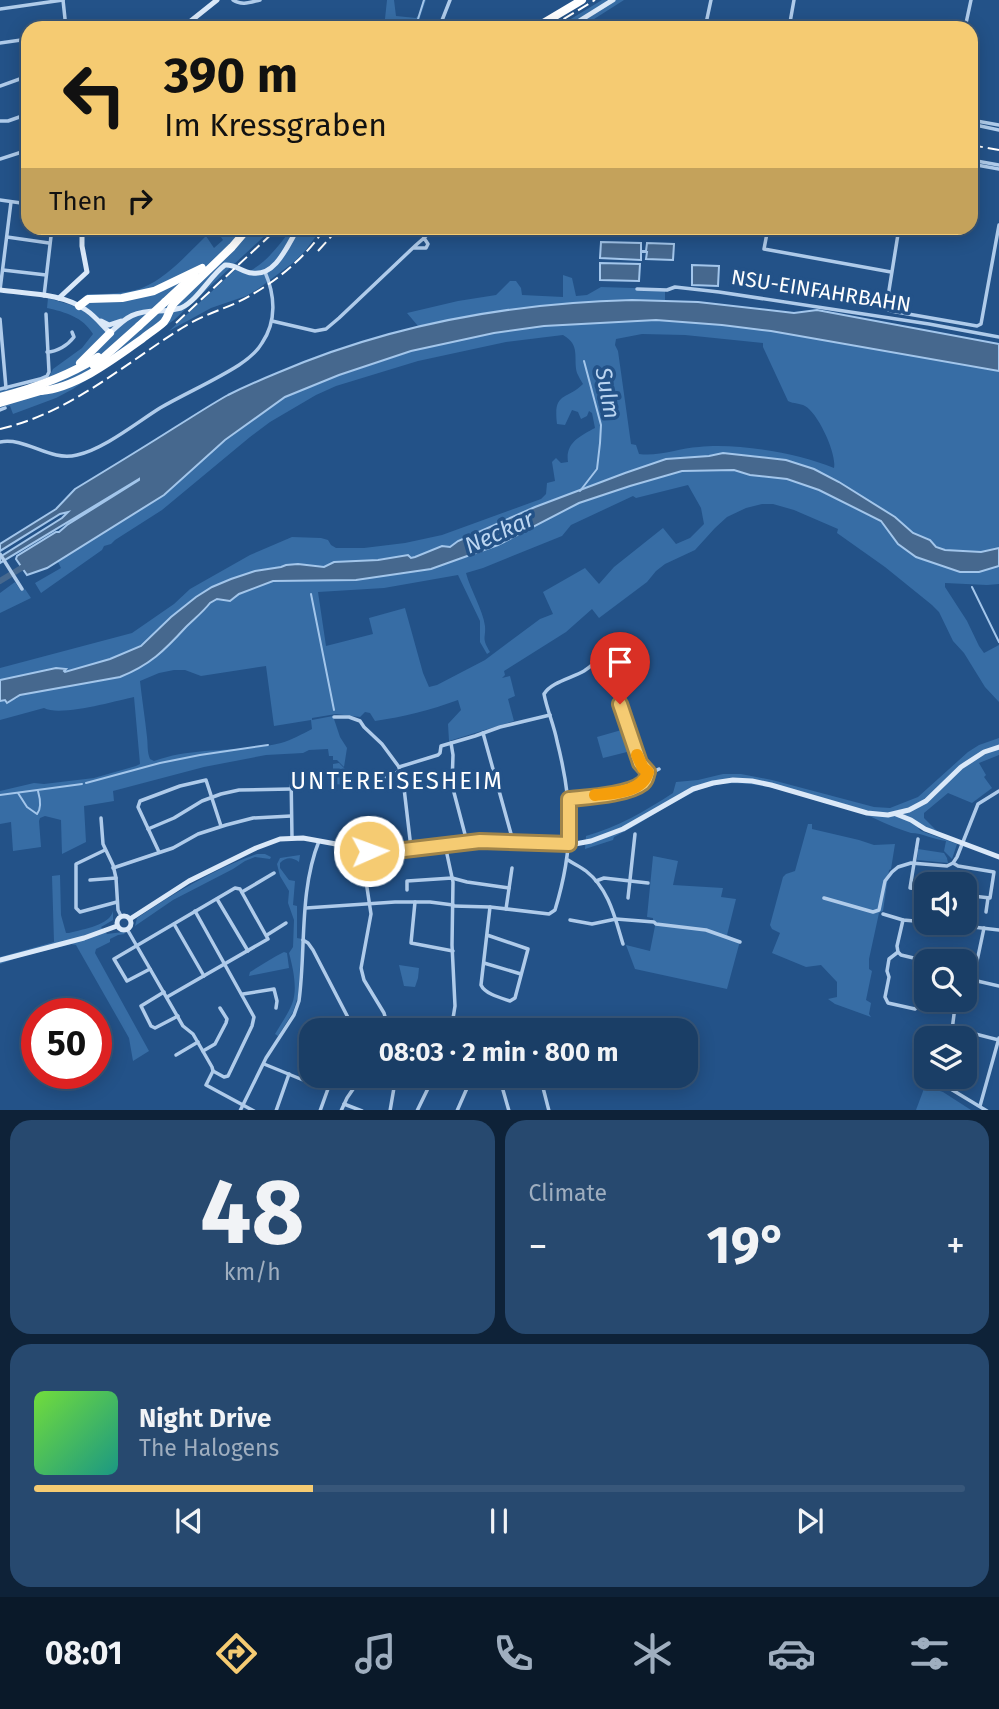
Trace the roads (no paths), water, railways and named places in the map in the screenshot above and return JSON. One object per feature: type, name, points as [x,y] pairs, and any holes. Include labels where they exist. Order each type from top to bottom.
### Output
[{"type":"highway","points":[[547,21],[582,0]]},
{"type":"highway","points":[[41,391],[51,390],[100,368],[161,325],[167,318],[167,306],[202,268],[241,235]]},
{"type":"highway","points":[[2,407],[73,378],[92,367],[139,326],[167,306],[243,235]]},
{"type":"highway","points":[[79,306],[88,299],[122,298],[154,291],[202,268]]},
{"type":"highway","points":[[57,378],[83,361],[110,333]]},
{"type":"highway","points":[[0,397],[66,375],[121,342]]},
{"type":"main road","points":[[191,21],[217,0]]},
{"type":"main road","points":[[579,21],[612,0]]},
{"type":"main road","points":[[59,298],[87,272],[82,253],[82,235]]},
{"type":"main road","points":[[93,315],[110,333],[122,321],[138,312],[167,306],[184,306],[225,265],[229,264],[250,273],[265,272],[275,265],[294,235]]},
{"type":"main road","points":[[0,290],[67,300],[103,323],[122,321]]},
{"type":"main road","points":[[130,919],[189,881],[273,841],[292,838],[387,852],[467,842],[569,844],[591,841],[623,829],[693,789],[723,780],[771,785],[867,814],[896,814],[926,801],[973,758],[999,747]]},
{"type":"main road","points":[[911,809],[915,822]]},
{"type":"main road","points":[[896,814],[932,832],[999,857]]},
{"type":"main road","points":[[126,915],[130,919],[131,923],[127,929],[123,930],[117,926],[117,920],[121,916],[126,915]]},
{"type":"main road","points":[[0,960],[84,938],[117,926]]},
{"type":"street","points":[[0,9],[63,0],[65,21]]},
{"type":"street","points":[[233,0],[241,4],[260,0]]},
{"type":"street","points":[[442,21],[450,0]]},
{"type":"street","points":[[706,21],[711,0]]},
{"type":"street","points":[[790,21],[794,0]]},
{"type":"street","points":[[966,21],[971,0]]},
{"type":"street","points":[[0,43],[21,41]]},
{"type":"street","points":[[0,86],[21,78]]},
{"type":"street","points":[[0,121],[21,116]]},
{"type":"street","points":[[978,124],[999,128]]},
{"type":"street","points":[[0,159],[21,152]]},
{"type":"street","points":[[978,163],[999,167]]},
{"type":"street","points":[[0,201],[21,203]]},
{"type":"street","points":[[0,290],[11,202]]},
{"type":"street","points":[[899,235],[886,309],[977,326],[981,324],[999,225]]},
{"type":"street","points":[[44,296],[51,235]]},
{"type":"street","points":[[272,321],[315,331],[323,330],[427,235]]},
{"type":"street","points":[[767,235],[764,249],[891,272]]},
{"type":"street","points":[[6,237],[50,243]]},
{"type":"street","points":[[413,248],[426,248],[428,244],[424,238]]},
{"type":"street","points":[[993,259],[999,261]]},
{"type":"street","points":[[3,270],[46,275]]},
{"type":"street","points":[[0,442],[17,441],[65,457],[86,452],[240,365],[263,342],[272,321],[273,295],[265,272]]},
{"type":"street","name":"NSU-EINFAHRBAHN","points":[[637,289],[667,290],[675,287],[719,292],[999,337]]},
{"type":"street","points":[[0,388],[47,376],[46,314]]},
{"type":"street","points":[[0,319],[6,388]]},
{"type":"street","points":[[47,352],[55,352],[72,340],[72,332]]},
{"type":"street","points":[[0,554],[21,588]]},
{"type":"street","points":[[306,908],[430,902],[549,914],[553,912],[568,859],[569,799],[562,760],[544,697],[547,689],[575,676],[606,652]]},
{"type":"street","points":[[594,663],[605,672],[612,685],[640,763],[648,772]]},
{"type":"street","points":[[378,790],[377,780],[440,754],[441,746],[550,715]]},
{"type":"street","points":[[334,717],[349,717],[360,721],[382,744],[400,769],[411,848]]},
{"type":"street","points":[[484,733],[513,841]]},
{"type":"street","points":[[451,743],[452,785],[467,842]]},
{"type":"street","points":[[648,772],[659,769]]},
{"type":"street","points":[[291,772],[292,838]]},
{"type":"street","points":[[569,799],[626,790],[642,783],[648,772]]},
{"type":"street","points":[[159,852],[138,807],[139,801],[206,780],[221,826]]},
{"type":"street","points":[[148,829],[212,797],[239,790],[291,789]]},
{"type":"street","points":[[824,898],[877,911],[885,881],[903,864],[943,866],[953,863],[978,804],[999,790]]},
{"type":"street","points":[[113,868],[221,826],[253,818],[291,816]]},
{"type":"street","points":[[101,818],[105,850],[116,878],[118,910],[121,916]]},
{"type":"street","points":[[628,898],[635,834]]},
{"type":"street","points":[[914,888],[910,888],[918,839]]},
{"type":"street","points":[[240,1110],[294,1015],[299,1001],[306,908],[319,841]]},
{"type":"street","points":[[445,845],[452,878],[453,1018]]},
{"type":"street","points":[[105,850],[76,864],[76,908],[80,912],[117,902]]},
{"type":"street","points":[[369,851],[366,881],[371,914],[361,968],[384,1018]]},
{"type":"street","points":[[568,859],[587,872],[606,896],[623,944]]},
{"type":"street","points":[[953,863],[993,872],[986,912]]},
{"type":"street","points":[[506,909],[512,868]]},
{"type":"street","points":[[242,892],[274,873]]},
{"type":"street","points":[[90,880],[116,878]]},
{"type":"street","points":[[407,890],[407,881],[452,878],[509,888]]},
{"type":"street","points":[[596,881],[604,878],[648,883]]},
{"type":"street","points":[[150,969],[127,981],[114,959],[237,888],[242,892],[267,935],[267,940],[204,976],[141,1005],[154,1028],[177,1016]]},
{"type":"street","points":[[977,897],[988,898]]},
{"type":"street","points":[[217,899],[248,951]]},
{"type":"street","points":[[415,902],[411,943],[453,951]]},
{"type":"street","points":[[487,935],[528,948],[515,998],[509,1001],[482,988],[484,963],[487,935],[490,907]]},
{"type":"street","points":[[195,911],[254,1014],[254,1022],[228,1076],[213,1071]]},
{"type":"street","points":[[883,915],[914,921]]},
{"type":"street","points":[[570,920],[592,924],[616,919],[693,928],[740,943]]},
{"type":"street","points":[[903,920],[898,952],[914,958]]},
{"type":"street","points":[[267,935],[286,923]]},
{"type":"street","points":[[174,924],[204,976]]},
{"type":"street","points":[[977,927],[999,930]]},
{"type":"street","points":[[977,962],[984,928]]},
{"type":"street","points":[[127,929],[183,1026],[191,1032],[212,1067],[213,1071],[206,1085],[252,1110]]},
{"type":"street","points":[[303,940],[313,950],[349,1018]]},
{"type":"street","points":[[898,952],[889,959],[885,997],[888,1003],[914,1008]]},
{"type":"street","points":[[484,963],[521,974]]},
{"type":"street","points":[[977,982],[999,986]]},
{"type":"street","points":[[243,994],[273,989],[277,999],[276,1007]]},
{"type":"street","points":[[203,1051],[217,1042],[226,1023],[220,1008]]},
{"type":"street","points":[[977,1034],[999,1039],[980,1106]]},
{"type":"street","points":[[176,1055],[198,1042]]},
{"type":"street","points":[[264,1064],[299,1078]]},
{"type":"street","points":[[276,1110],[289,1074]]},
{"type":"street","points":[[320,1110],[328,1088]]},
{"type":"street","points":[[341,1110],[354,1088]]},
{"type":"street","points":[[390,1110],[394,1088]]},
{"type":"street","points":[[417,1110],[428,1088]]},
{"type":"street","points":[[457,1110],[467,1088]]},
{"type":"street","points":[[502,1088],[509,1110]]},
{"type":"street","points":[[543,1088],[549,1110]]},
{"type":"street","points":[[951,1089],[986,1110]]},
{"type":"street","points":[[344,1104],[359,1110]]},
{"type":"water","points":[[601,242],[641,243],[641,251],[646,251],[647,243],[674,244],[673,260],[646,259],[647,252],[641,252],[641,260],[600,258]]},
{"type":"water","points":[[600,263],[640,264],[639,281],[600,280]]},
{"type":"water","points":[[692,265],[719,266],[718,286],[692,285]]},
{"type":"water","points":[[632,300],[698,302],[794,313],[817,310],[999,344],[999,371],[771,331],[656,320],[544,326],[494,333],[411,351],[339,375],[285,397],[225,440],[164,495],[47,568],[27,575],[16,559],[17,556],[59,532],[139,479],[0,563],[0,557],[68,512],[60,514],[0,551],[0,544],[56,509],[75,489],[221,399],[319,356],[406,330],[451,320],[541,306]]},
{"type":"water","points":[[723,453],[786,460],[814,469],[895,517],[913,533],[930,540],[936,547],[981,552],[999,548],[999,566],[979,572],[960,572],[916,557],[898,544],[881,521],[819,490],[787,479],[750,475],[734,470],[682,471],[579,503],[498,545],[431,569],[356,580],[273,581],[239,594],[230,601],[217,599],[140,668],[120,677],[20,695],[7,703],[5,700],[0,701],[0,680],[56,668],[66,669],[65,672],[110,659],[141,646],[196,597],[231,579],[286,565],[324,567],[334,562],[378,560],[408,555],[415,557],[442,546],[450,547],[535,507],[666,459]]},
{"type":"waterway","points":[[418,21],[424,0]]},
{"type":"waterway","name":"Sulm","points":[[580,491],[597,469],[601,425],[584,361]]},
{"type":"waterway","name":"Neckar","points":[[0,581],[28,564]]},
{"type":"waterway","points":[[972,587],[999,642]]},
{"type":"waterway","points":[[311,594],[334,710]]},
{"type":"waterway","points":[[86,783],[160,763],[268,745]]},
{"type":"waterway","points":[[0,795],[82,784]]},
{"type":"waterway","points":[[18,793],[27,807],[37,814],[40,806],[38,791]]},
{"type":"railway","points":[[560,21],[595,0]]},
{"type":"railway","points":[[978,146],[999,150]]},
{"type":"railway","points":[[176,323],[270,235]]},
{"type":"railway","points":[[0,429],[25,422],[73,400],[188,324],[262,289],[297,261],[320,235]]},
{"type":"railway","points":[[318,251],[333,235]]},
{"type":"district","name":"UNTEREISESHEIM","points":[[397,781]]}]
